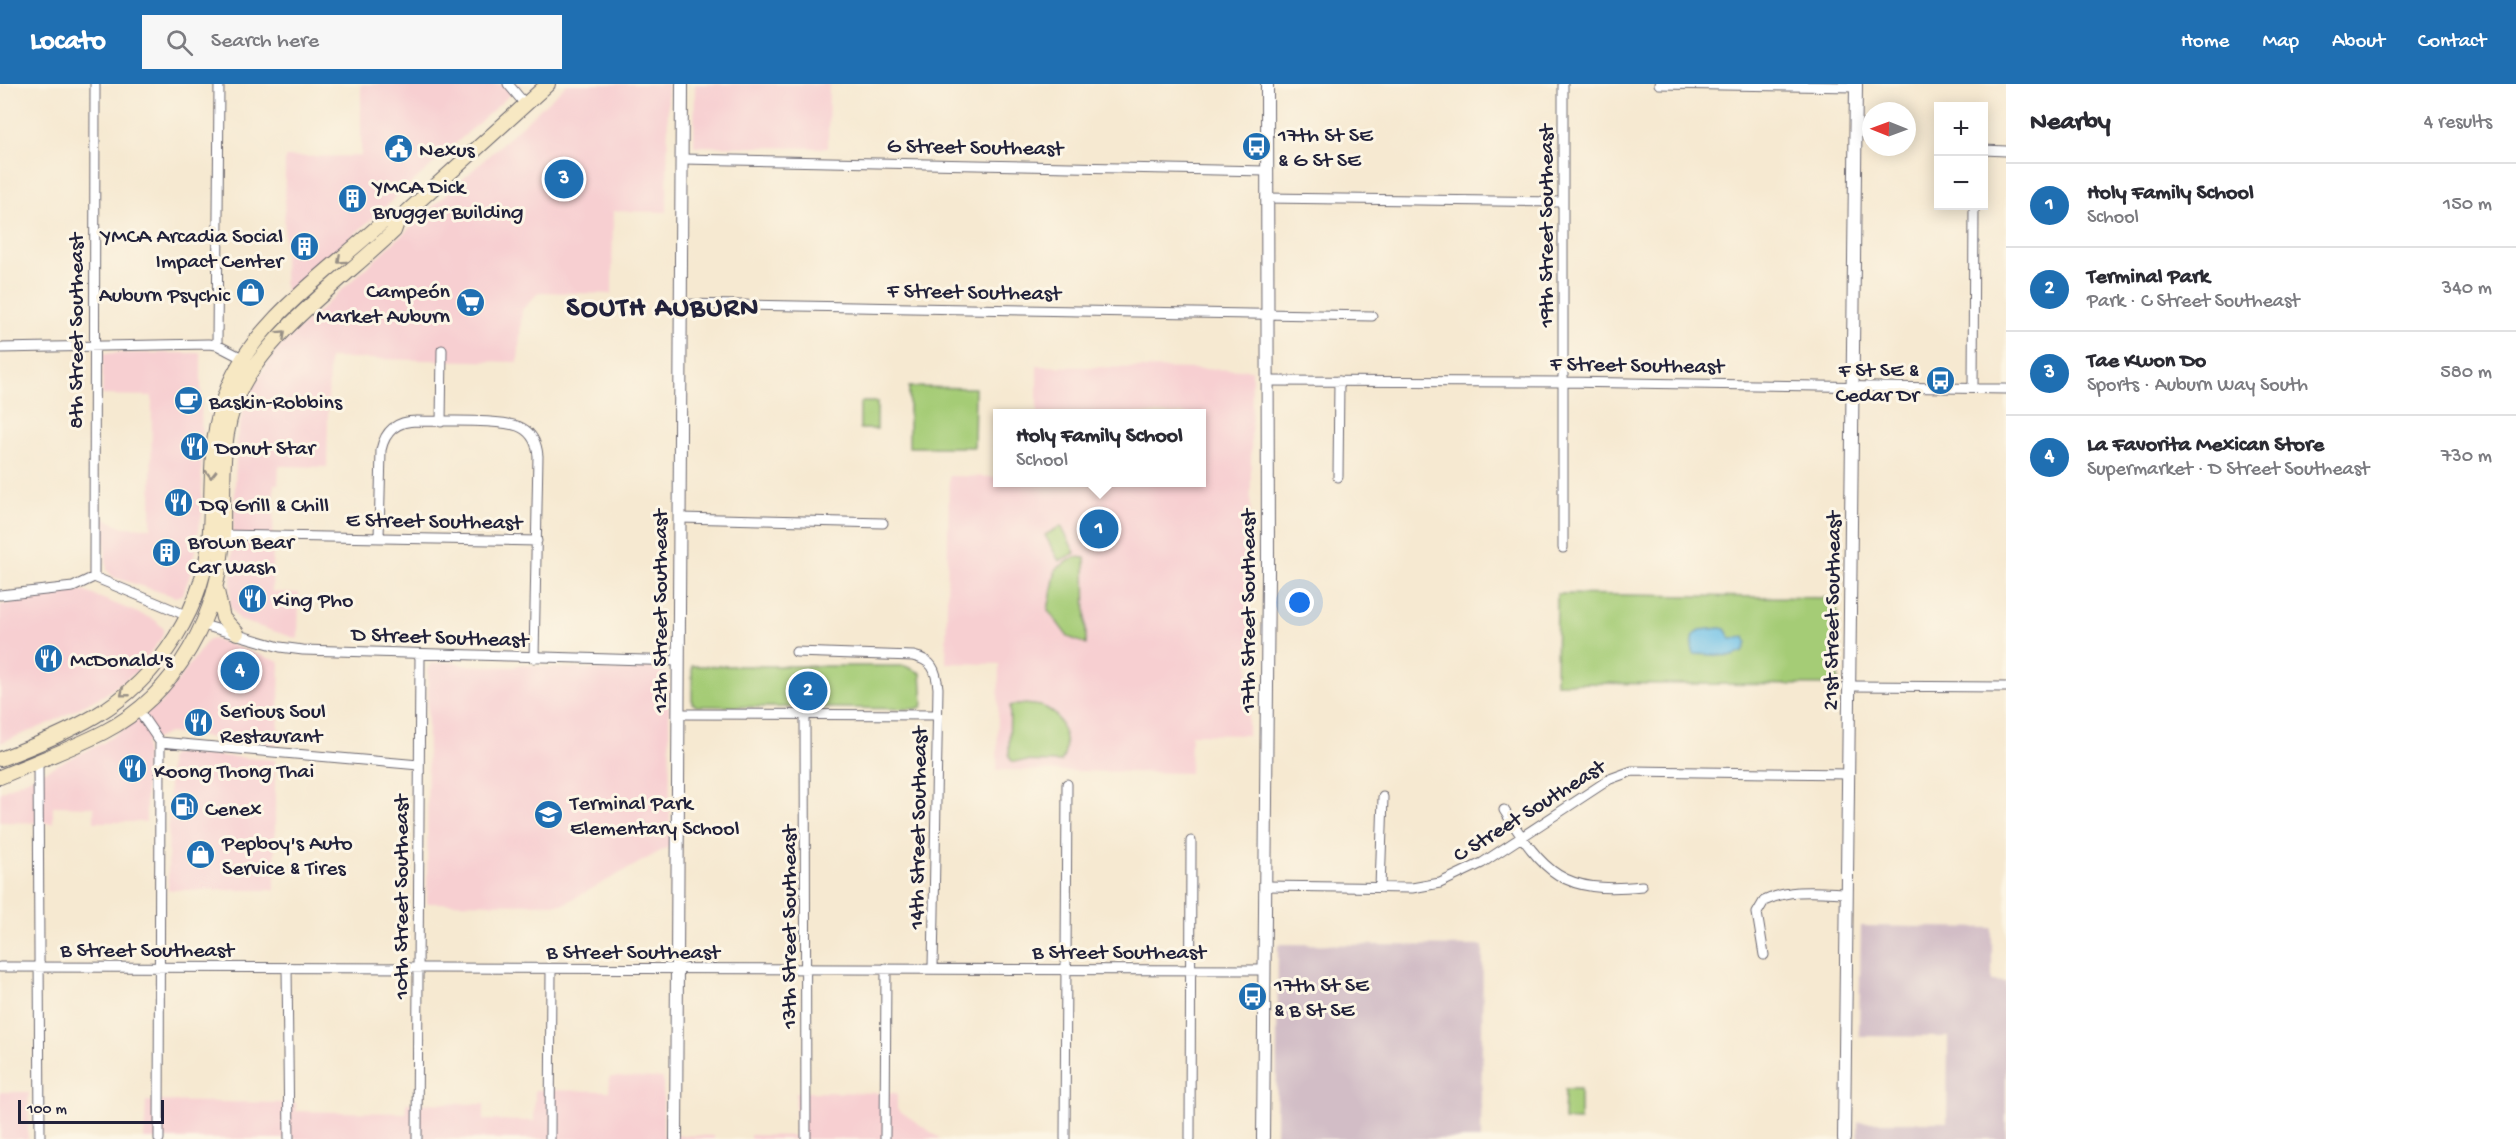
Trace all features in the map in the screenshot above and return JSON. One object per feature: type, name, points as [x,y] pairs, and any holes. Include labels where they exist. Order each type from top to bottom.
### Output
[{"type":"main road","points":[[0,777],[106,731],[138,710],[174,670],[203,625],[216,588],[221,555],[225,443],[248,362],[262,332],[384,221],[398,220],[548,84]]},
{"type":"main road","points":[[0,759],[96,716],[143,678],[166,653],[188,616],[196,597],[209,542],[214,427],[224,396],[248,362]]},
{"type":"main road","points":[[154,693],[156,682],[185,641],[188,633],[188,616],[202,604],[214,565],[221,555]]},
{"type":"main road","points":[[216,588],[223,618],[237,633]]},
{"type":"street","name":"8th Street Southeast","points":[[94,578],[95,84]]},
{"type":"street","points":[[217,345],[219,84]]},
{"type":"street","points":[[508,84],[525,104]]},
{"type":"street","name":"12th Street Southeast","points":[[676,1139],[682,84]]},
{"type":"street","name":"17th Street Southeast","points":[[1263,1139],[1266,886],[1267,84]]},
{"type":"street","name":"19th Street Southeast","points":[[1563,84],[1563,548]]},
{"type":"street","points":[[1659,84],[1857,86]]},
{"type":"street","name":"21st Street Southeast","points":[[1844,1139],[1857,86]]},
{"type":"street","points":[[1988,150],[2006,151]]},
{"type":"street","name":"G Street Southeast","points":[[682,159],[1266,171]]},
{"type":"street","points":[[1266,198],[1562,202]]},
{"type":"street","points":[[1972,388],[1974,210]]},
{"type":"street","name":"F Street Southeast","points":[[681,304],[1372,316]]},
{"type":"street","points":[[0,348],[217,345],[248,362]]},
{"type":"street","points":[[441,422],[442,350]]},
{"type":"street","name":"F Street Southeast","points":[[1266,381],[1563,382],[2006,389]]},
{"type":"street","points":[[1338,477],[1339,381]]},
{"type":"street","points":[[379,538],[381,450],[389,430],[406,421],[509,424],[527,432],[535,441],[538,453],[534,658]]},
{"type":"street","points":[[680,518],[884,523]]},
{"type":"street","name":"E Street Southeast","points":[[223,535],[537,541]]},
{"type":"street","points":[[0,595],[73,587],[94,578],[188,616]]},
{"type":"street","name":"D Street Southeast","points":[[203,625],[291,649],[420,655],[679,661]]},
{"type":"street","name":"14th Street Southeast","points":[[796,652],[890,654],[919,658],[933,667],[938,688],[933,968]]},
{"type":"street","name":"10th Street Southeast","points":[[417,1139],[420,655]]},
{"type":"street","points":[[1850,686],[2006,687]]},
{"type":"street","points":[[138,710],[160,742],[159,1139]]},
{"type":"street","points":[[679,714],[937,715]]},
{"type":"street","name":"13th Street Southeast","points":[[805,715],[806,1139]]},
{"type":"street","points":[[160,742],[419,765]]},
{"type":"street","points":[[38,761],[40,1139]]},
{"type":"street","name":"C Street Southeast","points":[[1266,886],[1412,888],[1440,883],[1468,871],[1610,779],[1632,771],[1849,774]]},
{"type":"street","points":[[1065,1139],[1067,784]]},
{"type":"street","points":[[1380,888],[1383,796]]},
{"type":"street","points":[[1504,810],[1521,837],[1541,862],[1571,883],[1599,888],[1642,886]]},
{"type":"street","points":[[1190,1139],[1191,841]]},
{"type":"street","points":[[1764,955],[1757,913],[1764,901],[1782,894],[1796,892],[1847,893]]},
{"type":"street","name":"B Street Southeast","points":[[0,967],[1265,970]]},
{"type":"street","points":[[287,968],[289,1139]]},
{"type":"street","points":[[885,1139],[886,968]]},
{"type":"street","points":[[550,1139],[551,970]]},
{"type":"shaded area","points":[[361,84],[522,84],[288,294],[284,287],[285,157],[361,156]]},
{"type":"shaded area","points":[[567,84],[668,84],[667,212],[613,211],[612,294],[539,292],[522,310],[518,362],[329,358],[327,467],[279,466],[278,484],[274,484],[272,592],[299,593],[298,639],[239,620],[230,606],[237,437],[245,400],[259,377],[276,350]]},
{"type":"shaded area","points":[[695,84],[829,84],[828,148],[694,146]]},
{"type":"shaded area","points":[[103,353],[201,353],[202,513],[190,575],[183,594],[176,597],[113,577],[107,570],[102,517],[123,527],[151,528],[152,396],[102,395]]},
{"type":"shaded area","points":[[1037,366],[1252,370],[1248,735],[1191,734],[1190,773],[997,770],[999,664],[946,663],[949,476],[993,477],[993,487],[1206,487],[1206,409],[1037,409]]},
{"type":"shaded area","points":[[81,590],[155,620],[164,629],[162,637],[135,673],[104,695],[50,723],[0,743],[0,605]]},
{"type":"shaded area","points":[[213,639],[280,662],[278,745],[169,733],[146,743],[146,822],[94,822],[94,807],[53,806],[53,823],[0,822],[0,792],[103,743],[162,702],[207,641]]},
{"type":"shaded area","name":"Terminal Park Elementary School","points":[[455,662],[462,665],[513,667],[520,664],[556,668],[634,670],[644,667],[661,668],[666,671],[669,685],[670,846],[564,904],[427,903],[428,668],[432,663]]},
{"type":"shaded area","points":[[173,754],[275,760],[275,890],[168,890],[169,759]]},
{"type":"shaded area","points":[[1861,926],[1992,928],[1992,981],[2006,982],[2006,1139],[1858,1139],[1858,1122],[1947,1122],[1948,1037],[1859,1036]]},
{"type":"shaded area","points":[[1278,944],[1483,946],[1481,1139],[1276,1139]]},
{"type":"shaded area","points":[[610,1077],[663,1078],[663,1135],[714,1136],[714,1139],[144,1139],[146,1101],[296,1103],[296,1111],[406,1113],[406,1103],[484,1104],[484,1120],[534,1121],[535,1090],[609,1091]]},
{"type":"shaded area","points":[[0,1092],[29,1092],[28,1139],[0,1139]]},
{"type":"shaded area","points":[[796,1092],[897,1093],[897,1109],[941,1139],[750,1139],[750,1135],[795,1136]]},
{"type":"green space","points":[[909,387],[975,388],[974,447],[909,447]]},
{"type":"green space","points":[[877,402],[877,429],[860,429],[860,404]]},
{"type":"green space","points":[[1061,526],[1075,553],[1059,561],[1045,535]]},
{"type":"green space","points":[[1075,557],[1085,558],[1086,644],[1068,637],[1048,610],[1056,569]]},
{"type":"green space","points":[[1557,594],[1837,598],[1838,685],[1556,683]]},
{"type":"green space","points":[[692,666],[905,666],[921,673],[923,703],[922,707],[915,709],[697,706],[692,703]]},
{"type":"green space","points":[[1032,704],[1046,708],[1057,718],[1065,740],[1061,762],[1012,761],[1009,756],[1010,706]]},
{"type":"green space","points":[[1565,1089],[1580,1089],[1580,1120],[1564,1120]]},
{"type":"water","points":[[1725,629],[1731,639],[1745,637],[1747,643],[1743,652],[1733,656],[1694,654],[1692,647],[1694,635],[1700,630]]},
{"type":"place","name":"17th St SE & G St SE","points":[[1257,146]]},
{"type":"place","name":"Nexus","points":[[398,148]]},
{"type":"place","name":"Tae Kwon Do","points":[[564,179]]},
{"type":"place","name":"YMCA Dick Brugger Building","points":[[352,198]]},
{"type":"place","name":"YMCA Arcadia Social Impact Center","points":[[304,247]]},
{"type":"place","name":"Auburn Psychic","points":[[251,293]]},
{"type":"place","name":"Campeón Market Auburn","points":[[471,302]]},
{"type":"place","name":"F St SE & Cedar Dr","points":[[1940,381]]},
{"type":"place","name":"Baskin-Robbins","points":[[188,400]]},
{"type":"place","name":"Donut Star","points":[[194,446]]},
{"type":"place","name":"DQ Grill & Chill","points":[[179,503]]},
{"type":"place","name":"Holy Family School","points":[[1099,529]]},
{"type":"place","name":"Brown Bear Car Wash","points":[[167,553]]},
{"type":"place","name":"King Pho","points":[[252,598]]},
{"type":"place","name":"McDonald's","points":[[49,658]]},
{"type":"place","name":"La Favorita Mexican Store","points":[[240,671]]},
{"type":"place","name":"Terminal Park","points":[[808,691]]},
{"type":"place","name":"Serious Soul Restaurant","points":[[199,722]]},
{"type":"place","name":"Koong Thong Thai","points":[[133,769]]},
{"type":"place","name":"Cenex","points":[[184,807]]},
{"type":"place","name":"Terminal Park Elementary School","points":[[549,814]]},
{"type":"place","name":"Pepboy's Auto Service & Tires","points":[[201,854]]},
{"type":"place","name":"17th St SE & B St SE","points":[[1253,996]]},
{"type":"district","name":"SOUTH AUBURN","points":[[663,305]]}]
